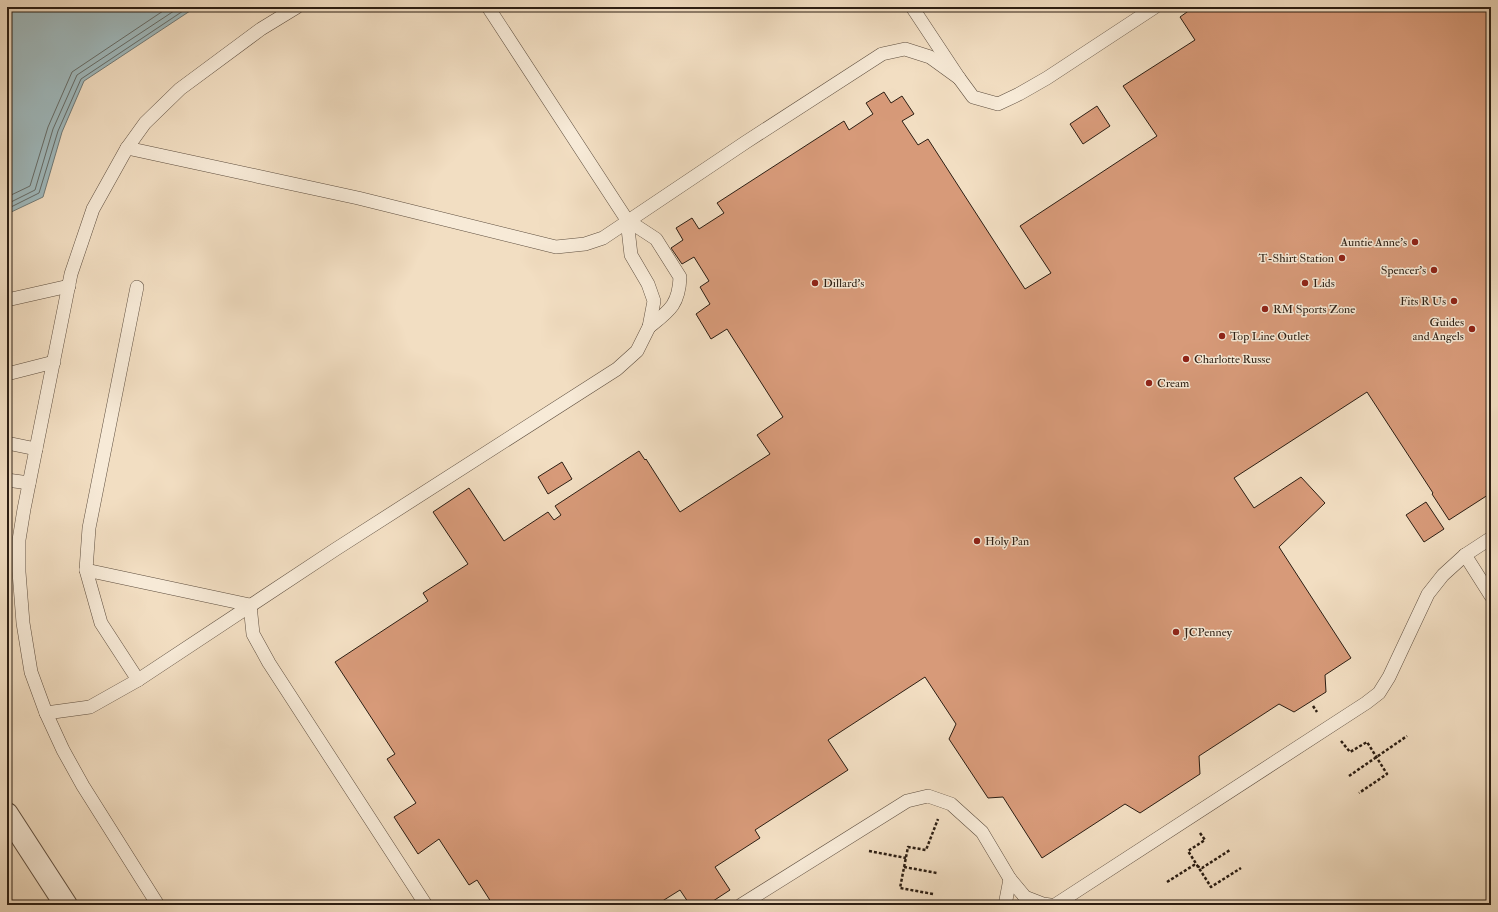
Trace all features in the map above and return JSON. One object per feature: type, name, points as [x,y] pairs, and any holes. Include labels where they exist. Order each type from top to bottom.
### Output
[{"type":"street","points":[[7,814],[66,905]]},
{"type":"lane","points":[[158,905],[83,786],[63,750],[46,713],[31,672],[19,572],[19,540],[28,483],[71,274],[93,209],[127,148],[144,123],[180,90],[261,28],[297,7]]},
{"type":"lane","points":[[488,7],[627,220],[656,239],[680,277],[677,299],[670,310],[649,327]]},
{"type":"lane","points":[[912,7],[958,78],[973,97],[998,104],[1047,78],[1155,7]]},
{"type":"lane","points":[[127,148],[358,198],[556,247],[585,244],[603,238],[627,220],[882,54],[905,49],[930,58],[958,78]]},
{"type":"lane","points":[[46,713],[90,707],[138,680],[250,605],[617,369],[638,351],[649,327],[654,301],[648,284],[631,255],[627,220]]},
{"type":"lane","points":[[7,300],[69,286]]},
{"type":"lane","points":[[137,287],[89,528],[86,570],[101,623],[138,680]]},
{"type":"lane","points":[[7,374],[54,362]]},
{"type":"lane","points":[[7,443],[36,449]]},
{"type":"lane","points":[[7,480],[28,483]]},
{"type":"lane","points":[[1055,905],[1366,703],[1379,693],[1394,666],[1428,594],[1443,575],[1465,556],[1491,538]]},
{"type":"lane","points":[[1465,556],[1491,596]]},
{"type":"lane","points":[[86,570],[250,605]]},
{"type":"lane","points":[[250,605],[252,634],[269,663],[426,905]]},
{"type":"lane","points":[[741,905],[907,801],[928,796],[951,804],[982,832],[1010,879],[1025,897],[1050,905]]},
{"type":"lane","points":[[1005,905],[1010,879]]},
{"type":"path","points":[[1348,776],[1407,736]]},
{"type":"path","points":[[1350,752],[1366,742],[1387,774],[1359,793]]},
{"type":"path","points":[[1205,840],[1188,852],[1211,887],[1241,868]]},
{"type":"path","points":[[926,850],[908,847],[900,888],[933,894]]},
{"type":"path","points":[[1167,882],[1194,865],[1202,868],[1230,850]]},
{"type":"path","points":[[870,851],[906,858]]},
{"type":"path","points":[[904,867],[937,874]]},
{"type":"water","points":[[7,7],[196,7],[84,81],[62,132],[43,197],[7,214]]},
{"type":"building","points":[[1194,7],[1491,7],[1491,493],[1449,520],[1367,392],[1234,478],[1254,508],[1301,477],[1325,503],[1279,547],[1351,658],[1325,675],[1326,692],[1294,712],[1279,704],[1199,756],[1200,774],[1140,813],[1125,804],[1042,858],[1003,797],[988,798],[949,739],[956,724],[925,677],[828,740],[848,770],[755,830],[760,838],[715,867],[730,890],[707,905],[690,905],[680,890],[656,905],[493,905],[477,880],[469,885],[439,839],[418,854],[394,817],[416,803],[387,759],[395,754],[335,662],[428,601],[423,593],[468,564],[433,512],[469,488],[504,541],[548,512],[554,520],[561,515],[555,506],[639,451],[645,460],[646,459],[680,512],[770,454],[757,435],[783,417],[727,329],[711,339],[696,314],[710,304],[700,287],[709,281],[694,257],[682,264],[671,248],[683,240],[676,228],[692,218],[699,229],[724,213],[717,203],[844,121],[849,130],[873,114],[866,103],[884,92],[891,103],[902,96],[914,114],[902,121],[918,145],[928,139],[1025,289],[1051,273],[1020,226],[1157,136],[1123,86],[1195,40],[1180,17]]},
{"type":"building","points":[[1097,106],[1110,126],[1083,144],[1070,124]]},
{"type":"building","points":[[562,462],[572,479],[548,494],[538,477]]},
{"type":"building","points":[[1426,502],[1444,529],[1424,542],[1406,515]]},
{"type":"place","name":"Auntie Anne's","points":[[1415,242]]},
{"type":"place","name":"T-Shirt Station","points":[[1342,258]]},
{"type":"place","name":"Spencer's","points":[[1434,270]]},
{"type":"place","name":"Dillard's","points":[[815,283]]},
{"type":"place","name":"Lids","points":[[1305,283]]},
{"type":"place","name":"Fits R Us","points":[[1454,301]]},
{"type":"place","name":"RM Sports Zone","points":[[1265,309]]},
{"type":"place","name":"Guides and Angels","points":[[1472,329]]},
{"type":"place","name":"Top Line Outlet","points":[[1222,336]]},
{"type":"place","name":"Charlotte Russe","points":[[1186,359]]},
{"type":"place","name":"Cream","points":[[1149,383]]},
{"type":"place","name":"Holy Pan","points":[[977,541]]},
{"type":"place","name":"JCPenney","points":[[1176,632]]}]
